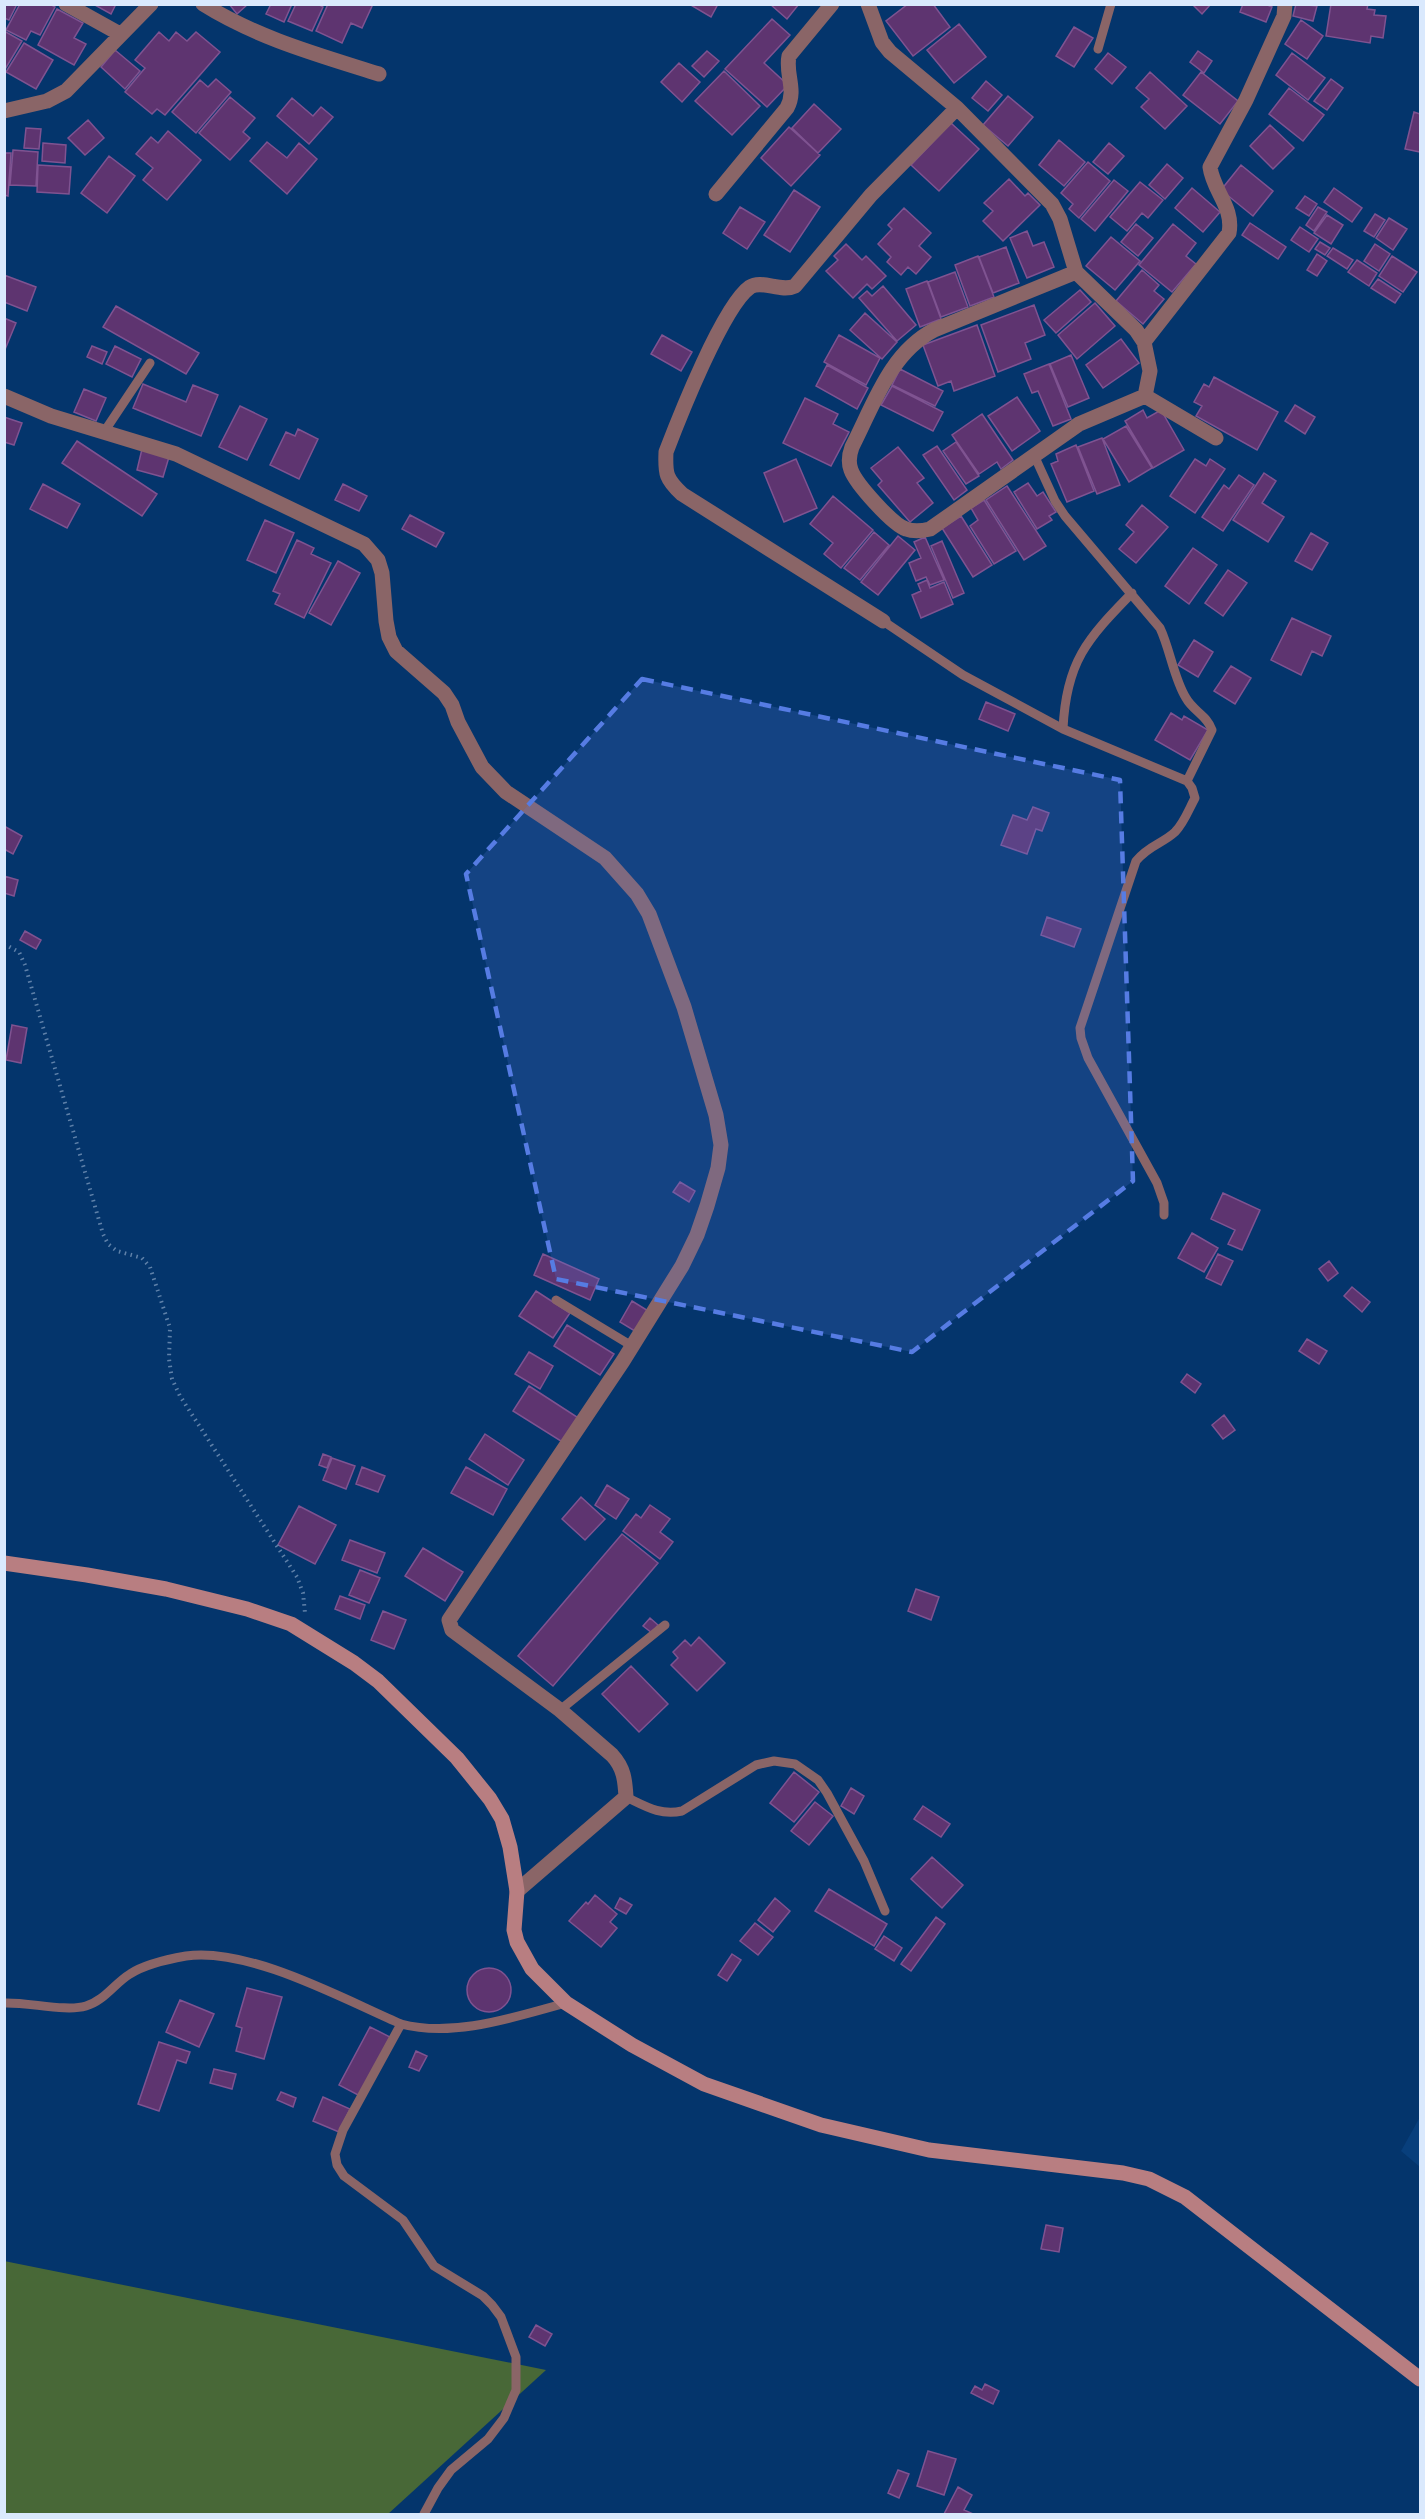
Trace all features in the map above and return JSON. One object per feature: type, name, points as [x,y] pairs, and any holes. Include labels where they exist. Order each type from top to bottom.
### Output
[{"type":"street","points":[[66,4],[120,34]]},
{"type":"street","points":[[4,111],[47,101],[66,91],[151,4]]},
{"type":"street","points":[[203,4],[233,21],[285,43],[379,74]]},
{"type":"street","points":[[716,194],[787,108],[792,99],[787,63],[789,56],[832,4]]},
{"type":"street","points":[[868,4],[882,42],[890,52],[957,108],[1052,204],[1060,219],[1076,272],[1136,330],[1144,342],[1150,371],[1144,396]]},
{"type":"street","points":[[1144,342],[1229,232],[1231,222],[1228,209],[1215,187],[1210,167],[1246,100],[1284,16],[1285,4]]},
{"type":"street","points":[[883,621],[682,494],[670,483],[665,471],[666,453],[711,347],[735,303],[750,287],[756,285],[782,288],[795,286],[871,195],[957,108]]},
{"type":"street","points":[[1076,272],[919,338],[895,363],[852,447],[849,461],[851,471],[857,481],[897,525],[918,531],[930,529],[1079,424],[1144,396]]},
{"type":"street","points":[[4,396],[51,416],[148,444],[206,467],[233,483],[364,544],[378,560],[382,573],[386,621],[393,644],[409,664],[444,693],[482,767],[506,792],[605,858],[637,894],[649,914],[684,1007],[716,1115],[721,1145],[718,1168],[697,1235],[682,1266],[632,1346],[450,1620],[452,1630],[560,1710],[620,1764],[624,1775],[626,1797],[517,1891]]},
{"type":"street","points":[[1144,396],[1216,438]]},
{"type":"street","points":[[4,1563],[87,1575],[247,1609],[291,1624],[339,1652],[378,1681],[464,1766],[490,1799],[502,1819],[510,1847],[517,1891],[514,1930],[521,1954],[532,1969],[566,2002],[632,2046],[704,2084],[820,2125],[929,2150],[1149,2179],[1185,2197],[1420,2379]]},
{"type":"lane","points":[[1098,49],[1111,4]]},
{"type":"lane","points":[[105,432],[150,363]]},
{"type":"lane","points":[[1034,454],[1055,501],[1065,516],[1160,628],[1169,647],[1186,699],[1209,721],[1212,730],[1187,781]]},
{"type":"lane","points":[[1063,729],[1064,702],[1071,675],[1082,650],[1094,633],[1132,593]]},
{"type":"lane","points":[[883,621],[963,675],[1063,729],[1187,781],[1195,798],[1181,823],[1175,832],[1144,851],[1136,861],[1080,1028],[1088,1058],[1157,1183],[1164,1203],[1164,1215]]},
{"type":"lane","points":[[556,1300],[632,1346]]},
{"type":"lane","points":[[560,1710],[665,1625]]},
{"type":"lane","points":[[626,1797],[661,1813],[671,1813],[682,1810],[756,1765],[774,1761],[795,1764],[818,1780],[827,1793],[864,1861],[885,1911]]},
{"type":"lane","points":[[4,2003],[86,2006],[100,1999],[131,1973],[155,1963],[188,1956],[231,1957],[257,1963],[401,2024],[429,2029],[472,2026],[517,2017],[566,2002]]},
{"type":"lane","points":[[401,2024],[344,2130],[336,2154],[337,2165],[344,2176],[403,2220],[434,2266],[444,2275],[483,2296],[492,2305],[501,2318],[516,2357],[516,2390],[504,2418],[488,2439],[451,2470],[424,2514]]},
{"type":"path","points":[[4,944],[19,952],[25,965],[103,1234],[108,1244],[117,1251],[142,1258],[150,1267],[170,1328],[172,1379],[211,1447],[297,1577],[303,1593],[308,1634]]},
{"type":"highlighted area","points":[[642,679],[1120,780],[1133,1181],[912,1352],[556,1279],[466,874]]},
{"type":"shaded area","points":[[1420,2117],[1420,2167],[1401,2151]]},
{"type":"green space","points":[[4,2261],[546,2370],[388,2514],[5,2514]]},
{"type":"building","points":[[4,4],[17,4],[9,20],[4,18]]},
{"type":"building","points":[[20,4],[50,4],[55,7],[40,35],[31,31],[26,40],[6,30]]},
{"type":"building","points":[[93,4],[116,4],[111,14]]},
{"type":"building","points":[[229,4],[248,4],[237,14]]},
{"type":"building","points":[[271,4],[292,4],[284,22],[266,14]]},
{"type":"building","points":[[296,4],[318,4],[323,7],[312,31],[288,21]]},
{"type":"building","points":[[328,4],[373,4],[362,28],[351,23],[342,43],[316,31]]},
{"type":"building","points":[[689,4],[718,4],[711,17]]},
{"type":"building","points":[[770,4],[799,4],[787,19]]},
{"type":"building","points":[[908,4],[933,4],[950,27],[913,56],[886,21]]},
{"type":"building","points":[[1192,4],[1211,4],[1202,14]]},
{"type":"building","points":[[1243,4],[1265,4],[1272,7],[1266,22],[1240,12]]},
{"type":"building","points":[[1296,4],[1317,6],[1313,21],[1293,16]]},
{"type":"building","points":[[1331,4],[1368,4],[1367,9],[1375,10],[1374,15],[1386,16],[1383,38],[1371,36],[1370,43],[1326,36]]},
{"type":"building","points":[[57,9],[83,23],[74,38],[86,44],[74,65],[38,45]]},
{"type":"building","points":[[772,19],[790,35],[764,63],[788,85],[767,107],[725,69]]},
{"type":"building","points":[[1301,20],[1323,36],[1307,59],[1285,44]]},
{"type":"building","points":[[959,24],[986,57],[954,83],[927,50]]},
{"type":"building","points":[[1074,27],[1093,38],[1074,67],[1056,56]]},
{"type":"building","points":[[4,31],[22,41],[4,71]]},
{"type":"building","points":[[159,32],[169,41],[176,32],[187,41],[196,32],[220,52],[165,115],[157,109],[152,114],[125,92],[145,68],[135,60]]},
{"type":"building","points":[[24,43],[53,60],[36,89],[6,72]]},
{"type":"building","points":[[115,50],[140,71],[125,89],[101,67]]},
{"type":"building","points":[[707,51],[719,61],[704,77],[692,66]]},
{"type":"building","points":[[1198,51],[1212,61],[1204,73],[1190,62]]},
{"type":"building","points":[[1108,53],[1126,67],[1112,84],[1095,69]]},
{"type":"building","points":[[1292,53],[1325,78],[1308,100],[1276,75]]},
{"type":"building","points":[[679,63],[700,82],[682,102],[661,82]]},
{"type":"building","points":[[724,71],[760,106],[732,135],[695,101]]},
{"type":"building","points":[[1150,72],[1187,106],[1165,129],[1141,107],[1149,99],[1136,88]]},
{"type":"building","points":[[1201,72],[1238,101],[1220,124],[1183,95]]},
{"type":"building","points":[[216,79],[231,92],[196,133],[172,112],[200,80],[208,87]]},
{"type":"building","points":[[1331,79],[1343,88],[1327,110],[1314,101]]},
{"type":"building","points":[[986,81],[1002,95],[988,111],[972,98]]},
{"type":"building","points":[[1289,88],[1324,115],[1303,141],[1269,114]]},
{"type":"building","points":[[1008,96],[1033,117],[1008,146],[983,125]]},
{"type":"building","points":[[230,97],[255,118],[243,132],[250,138],[230,160],[199,133]]},
{"type":"building","points":[[292,98],[313,116],[321,107],[333,117],[309,144],[277,116]]},
{"type":"building","points":[[814,104],[841,129],[818,153],[792,128]]},
{"type":"building","points":[[1414,112],[1420,114],[1420,152],[1405,149]]},
{"type":"building","points":[[88,120],[104,138],[85,155],[68,138]]},
{"type":"building","points":[[951,123],[979,149],[939,191],[911,165]]},
{"type":"building","points":[[1270,125],[1294,148],[1273,169],[1250,146]]},
{"type":"building","points":[[789,127],[820,155],[791,186],[761,158]]},
{"type":"building","points":[[26,128],[41,129],[39,149],[24,148]]},
{"type":"building","points":[[168,131],[201,160],[167,200],[143,180],[153,168],[136,154],[151,137],[158,143]]},
{"type":"building","points":[[1059,140],[1085,162],[1064,186],[1039,165]]},
{"type":"building","points":[[267,142],[287,158],[299,143],[317,159],[287,194],[250,161]]},
{"type":"building","points":[[43,143],[66,145],[65,163],[42,161]]},
{"type":"building","points":[[1109,143],[1124,156],[1108,174],[1093,162]]},
{"type":"building","points":[[13,150],[38,152],[36,186],[10,185]]},
{"type":"building","points":[[4,153],[11,153],[8,196],[4,195]]},
{"type":"building","points":[[109,156],[135,176],[107,213],[81,193]]},
{"type":"building","points":[[1088,162],[1110,181],[1079,218],[1069,209],[1073,204],[1061,193]]},
{"type":"building","points":[[1167,164],[1183,178],[1165,199],[1149,185]]},
{"type":"building","points":[[38,165],[71,167],[69,194],[37,192]]},
{"type":"building","points":[[1241,165],[1273,191],[1253,216],[1221,190]]},
{"type":"building","points":[[1009,179],[1025,196],[1028,193],[1040,205],[1003,241],[983,221],[993,211],[984,203]]},
{"type":"building","points":[[1114,180],[1128,191],[1095,231],[1081,219]]},
{"type":"building","points":[[1140,182],[1163,200],[1148,218],[1142,213],[1127,231],[1110,217]]},
{"type":"building","points":[[1192,188],[1220,212],[1203,232],[1175,208]]},
{"type":"building","points":[[1334,188],[1362,208],[1352,222],[1324,202]]},
{"type":"building","points":[[794,190],[820,207],[790,252],[764,235]]},
{"type":"building","points":[[1305,196],[1317,204],[1309,216],[1296,208]]},
{"type":"building","points":[[740,207],[765,222],[747,249],[723,233]]},
{"type":"building","points":[[1318,207],[1327,212],[1314,231],[1306,225]]},
{"type":"building","points":[[904,208],[931,233],[919,246],[931,257],[916,274],[908,267],[901,275],[887,262],[891,257],[878,244],[892,229],[888,225]]},
{"type":"building","points":[[1375,214],[1385,220],[1374,237],[1364,231]]},
{"type":"building","points":[[1327,215],[1343,225],[1331,244],[1314,233]]},
{"type":"building","points":[[1389,218],[1407,229],[1393,250],[1376,238]]},
{"type":"building","points":[[1250,223],[1286,247],[1278,259],[1242,235]]},
{"type":"building","points":[[1136,224],[1153,238],[1138,256],[1121,242]]},
{"type":"building","points":[[1173,224],[1196,243],[1186,256],[1196,264],[1172,292],[1139,265]]},
{"type":"building","points":[[1300,227],[1318,239],[1309,252],[1291,240]]},
{"type":"building","points":[[1027,231],[1033,246],[1044,242],[1054,267],[1027,278],[1010,238]]},
{"type":"building","points":[[1111,237],[1140,261],[1115,290],[1086,266]]},
{"type":"building","points":[[1320,242],[1330,248],[1325,255],[1315,249]]},
{"type":"building","points":[[846,244],[862,260],[866,256],[886,276],[872,289],[867,284],[853,298],[826,271],[838,260],[834,256]]},
{"type":"building","points":[[1375,244],[1390,254],[1379,271],[1364,261]]},
{"type":"building","points":[[1006,247],[1019,283],[993,293],[979,257]]},
{"type":"building","points":[[1333,248],[1353,260],[1347,269],[1327,256]]},
{"type":"building","points":[[1317,254],[1327,261],[1317,276],[1307,270]]},
{"type":"building","points":[[978,256],[994,297],[970,306],[955,265]]},
{"type":"building","points":[[1392,256],[1417,272],[1403,292],[1379,276]]},
{"type":"building","points":[[1357,260],[1377,273],[1369,286],[1348,272]]},
{"type":"building","points":[[1142,270],[1159,285],[1154,291],[1164,299],[1143,324],[1116,301]]},
{"type":"building","points":[[955,272],[968,307],[941,317],[928,282]]},
{"type":"building","points":[[4,275],[36,287],[27,311],[4,302]]},
{"type":"building","points":[[1378,279],[1401,294],[1395,303],[1371,288]]},
{"type":"building","points":[[927,281],[941,319],[920,327],[906,289]]},
{"type":"building","points":[[883,286],[916,325],[897,341],[859,298],[867,291],[872,296]]},
{"type":"building","points":[[1080,290],[1091,302],[1056,333],[1044,320]]},
{"type":"building","points":[[1095,303],[1115,326],[1077,359],[1058,335]]},
{"type":"building","points":[[1034,305],[1045,335],[1025,343],[1031,359],[998,372],[981,325]]},
{"type":"building","points":[[116,306],[199,353],[186,374],[103,327]]},
{"type":"building","points":[[865,313],[897,342],[882,359],[850,330]]},
{"type":"building","points":[[4,318],[16,323],[4,352]]},
{"type":"building","points":[[977,325],[995,376],[954,391],[951,381],[938,386],[923,345]]},
{"type":"building","points":[[662,335],[692,352],[681,371],[651,354]]},
{"type":"building","points":[[839,335],[880,358],[866,385],[824,362]]},
{"type":"building","points":[[1121,339],[1139,363],[1103,388],[1086,365]]},
{"type":"building","points":[[92,346],[107,352],[102,364],[87,357]]},
{"type":"building","points":[[115,346],[141,359],[132,377],[106,364]]},
{"type":"building","points":[[1071,355],[1089,398],[1068,407],[1050,364]]},
{"type":"building","points":[[1049,364],[1071,419],[1053,426],[1038,391],[1032,393],[1024,374]]},
{"type":"building","points":[[827,365],[868,388],[857,409],[816,386]]},
{"type":"building","points":[[900,369],[943,391],[935,406],[892,385]]},
{"type":"building","points":[[1214,377],[1278,412],[1257,450],[1196,416],[1202,406],[1194,402],[1204,384],[1209,387]]},
{"type":"building","points":[[143,384],[186,402],[193,385],[218,395],[201,436],[133,408]]},
{"type":"building","points":[[892,386],[943,412],[933,431],[881,405]]},
{"type":"building","points":[[84,389],[106,398],[96,421],[74,412]]},
{"type":"building","points":[[1017,397],[1040,431],[1012,451],[988,416]]},
{"type":"building","points":[[805,398],[838,414],[833,424],[849,432],[831,466],[783,443]]},
{"type":"building","points":[[1295,405],[1315,417],[1305,434],[1285,421]]},
{"type":"building","points":[[240,406],[267,419],[247,460],[219,447]]},
{"type":"building","points":[[1143,410],[1147,418],[1161,410],[1184,450],[1153,468],[1125,421]]},
{"type":"building","points":[[982,414],[1013,460],[1001,469],[997,462],[979,474],[952,435]]},
{"type":"building","points":[[4,417],[22,423],[14,445],[4,442]]},
{"type":"building","points":[[1126,426],[1152,468],[1129,482],[1103,439]]},
{"type":"building","points":[[298,429],[318,439],[299,479],[270,465],[286,432],[295,436]]},
{"type":"building","points":[[1102,438],[1120,485],[1097,494],[1078,447]]},
{"type":"building","points":[[77,441],[157,494],[142,516],[62,463]]},
{"type":"building","points":[[956,442],[979,476],[966,484],[943,451]]},
{"type":"building","points":[[1076,445],[1094,491],[1067,502],[1051,464],[1058,461],[1056,454]]},
{"type":"building","points":[[937,446],[967,490],[954,500],[923,455]]},
{"type":"building","points":[[898,447],[924,478],[917,483],[933,503],[910,522],[878,485],[882,481],[871,468]]},
{"type":"building","points":[[142,449],[169,457],[163,477],[137,470]]},
{"type":"building","points":[[796,459],[817,508],[784,522],[764,473]]},
{"type":"building","points":[[1195,459],[1206,466],[1210,459],[1225,469],[1195,513],[1170,496]]},
{"type":"building","points":[[1264,473],[1276,481],[1262,503],[1284,517],[1268,542],[1233,520]]},
{"type":"building","points":[[1239,475],[1254,485],[1223,531],[1202,517],[1224,485],[1229,489]]},
{"type":"building","points":[[1028,483],[1037,496],[1043,492],[1056,512],[1049,516],[1052,520],[1037,529],[1014,492]]},
{"type":"building","points":[[43,484],[80,504],[67,528],[30,509]]},
{"type":"building","points":[[343,484],[367,496],[359,511],[335,500]]},
{"type":"building","points":[[1007,486],[1046,546],[1024,560],[986,500]]},
{"type":"building","points":[[833,496],[873,530],[841,568],[824,554],[833,543],[810,524]]},
{"type":"building","points":[[984,500],[1016,551],[994,564],[970,526],[978,520],[971,508]]},
{"type":"building","points":[[1142,505],[1168,527],[1136,563],[1119,549],[1134,532],[1126,525]]},
{"type":"building","points":[[410,515],[444,533],[436,547],[402,529]]},
{"type":"building","points":[[961,516],[992,565],[973,577],[942,528]]},
{"type":"building","points":[[265,520],[294,533],[276,573],[247,560]]},
{"type":"building","points":[[874,532],[889,545],[860,580],[844,568]]},
{"type":"building","points":[[1311,533],[1328,543],[1312,570],[1295,561]]},
{"type":"building","points":[[898,536],[915,550],[878,595],[861,582]]},
{"type":"building","points":[[925,537],[944,580],[930,585],[926,577],[916,581],[909,563],[921,558],[914,542]]},
{"type":"building","points":[[297,540],[314,548],[311,554],[331,563],[304,618],[275,604],[280,594],[273,591]]},
{"type":"building","points":[[942,541],[964,593],[953,598],[931,546]]},
{"type":"building","points":[[1193,548],[1217,565],[1189,604],[1165,586]]},
{"type":"building","points":[[338,561],[360,573],[331,625],[309,613]]},
{"type":"building","points":[[1228,570],[1247,583],[1223,616],[1205,603]]},
{"type":"building","points":[[927,580],[930,588],[944,582],[953,604],[921,618],[912,595],[921,591],[918,584]]},
{"type":"building","points":[[1292,618],[1331,636],[1322,656],[1312,651],[1301,675],[1271,660]]},
{"type":"building","points":[[1194,640],[1213,652],[1198,677],[1178,665]]},
{"type":"building","points":[[1231,666],[1251,678],[1235,704],[1214,691]]},
{"type":"building","points":[[986,702],[1015,714],[1008,731],[979,719]]},
{"type":"building","points":[[1171,713],[1182,720],[1184,716],[1208,730],[1190,760],[1155,740]]},
{"type":"building","points":[[1033,807],[1049,813],[1042,831],[1036,829],[1027,854],[1001,845],[1013,815],[1027,820]]},
{"type":"building","points":[[4,826],[22,836],[13,854],[4,849]]},
{"type":"building","points":[[4,876],[18,880],[14,896],[4,893]]},
{"type":"building","points":[[1047,917],[1081,929],[1074,947],[1041,935]]},
{"type":"building","points":[[25,931],[41,940],[36,949],[20,940]]},
{"type":"building","points":[[12,1025],[27,1028],[21,1063],[6,1060]]},
{"type":"building","points":[[680,1182],[695,1191],[689,1202],[673,1192]]},
{"type":"building","points":[[1223,1193],[1260,1210],[1242,1250],[1228,1244],[1235,1230],[1211,1219]]},
{"type":"building","points":[[1192,1233],[1218,1248],[1204,1272],[1178,1258]]},
{"type":"building","points":[[543,1254],[599,1279],[590,1300],[534,1275]]},
{"type":"building","points":[[1218,1254],[1233,1261],[1221,1285],[1206,1278]]},
{"type":"building","points":[[1329,1261],[1338,1273],[1328,1281],[1319,1269]]},
{"type":"building","points":[[1352,1287],[1370,1302],[1362,1312],[1344,1296]]},
{"type":"building","points":[[536,1291],[570,1313],[553,1338],[519,1316]]},
{"type":"building","points":[[632,1301],[650,1312],[638,1333],[620,1322]]},
{"type":"building","points":[[567,1325],[614,1354],[600,1375],[554,1346]]},
{"type":"building","points":[[1307,1339],[1327,1351],[1319,1364],[1299,1351]]},
{"type":"building","points":[[529,1352],[553,1366],[540,1389],[515,1374]]},
{"type":"building","points":[[1187,1374],[1201,1384],[1195,1393],[1181,1382]]},
{"type":"building","points":[[529,1386],[580,1419],[564,1443],[513,1411]]},
{"type":"building","points":[[1224,1415],[1235,1430],[1223,1439],[1212,1425]]},
{"type":"building","points":[[485,1434],[524,1460],[508,1485],[469,1459]]},
{"type":"building","points":[[323,1454],[331,1457],[327,1468],[319,1465]]},
{"type":"building","points":[[332,1458],[355,1466],[346,1489],[323,1480]]},
{"type":"building","points":[[362,1467],[385,1476],[378,1492],[356,1484]]},
{"type":"building","points":[[466,1467],[507,1489],[493,1515],[451,1493]]},
{"type":"building","points":[[607,1485],[629,1499],[616,1519],[595,1505]]},
{"type":"building","points":[[581,1497],[605,1519],[585,1540],[562,1519]]},
{"type":"building","points":[[650,1505],[670,1519],[660,1532],[673,1542],[660,1559],[623,1531],[636,1514],[641,1518]]},
{"type":"building","points":[[299,1506],[336,1525],[315,1564],[278,1545]]},
{"type":"building","points":[[622,1534],[658,1563],[553,1686],[518,1656]]},
{"type":"building","points":[[350,1540],[385,1553],[377,1573],[342,1560]]},
{"type":"building","points":[[423,1548],[463,1572],[445,1601],[405,1576]]},
{"type":"building","points":[[360,1570],[380,1578],[369,1603],[349,1595]]},
{"type":"building","points":[[916,1589],[939,1597],[931,1620],[908,1611]]},
{"type":"building","points":[[340,1596],[365,1605],[360,1619],[335,1609]]},
{"type":"building","points":[[383,1611],[406,1620],[394,1649],[371,1640]]},
{"type":"building","points":[[650,1618],[658,1625],[652,1633],[643,1626]]},
{"type":"building","points":[[699,1637],[725,1663],[697,1691],[671,1665],[678,1658],[673,1652],[685,1640],[691,1646]]},
{"type":"building","points":[[631,1666],[668,1704],[639,1732],[602,1694]]},
{"type":"building","points":[[794,1772],[819,1792],[794,1822],[770,1803]]},
{"type":"building","points":[[851,1788],[864,1796],[854,1814],[841,1806]]},
{"type":"building","points":[[815,1802],[833,1816],[809,1845],[791,1831]]},
{"type":"building","points":[[923,1806],[950,1824],[941,1837],[914,1819]]},
{"type":"building","points":[[932,1857],[963,1885],[942,1908],[911,1879]]},
{"type":"building","points":[[829,1889],[887,1924],[874,1946],[815,1911]]},
{"type":"building","points":[[595,1895],[617,1914],[610,1922],[617,1928],[601,1947],[569,1921]]},
{"type":"building","points":[[620,1898],[632,1905],[626,1914],[615,1908]]},
{"type":"building","points":[[775,1898],[790,1911],[773,1932],[758,1920]]},
{"type":"building","points":[[936,1917],[945,1924],[911,1971],[901,1964]]},
{"type":"building","points":[[755,1923],[773,1937],[758,1955],[740,1941]]},
{"type":"building","points":[[884,1936],[902,1948],[894,1961],[875,1949]]},
{"type":"building","points":[[732,1954],[741,1960],[727,1981],[718,1975]]},
{"type":"building","points":[[489,1968],[504,1975],[511,1990],[504,2005],[489,2012],[474,2005],[467,1990],[474,1975]]},
{"type":"building","points":[[247,1988],[282,1997],[264,2059],[236,2051],[242,2028],[236,2026]]},
{"type":"building","points":[[180,2000],[214,2014],[199,2047],[166,2032]]},
{"type":"building","points":[[370,2027],[390,2037],[360,2096],[339,2085]]},
{"type":"building","points":[[159,2042],[190,2052],[186,2063],[177,2060],[159,2111],[138,2104]]},
{"type":"building","points":[[416,2051],[427,2056],[419,2071],[409,2067]]},
{"type":"building","points":[[214,2069],[236,2074],[232,2089],[210,2083]]},
{"type":"building","points":[[281,2092],[296,2098],[293,2107],[277,2100]]},
{"type":"building","points":[[323,2097],[350,2109],[339,2132],[313,2121]]},
{"type":"building","points":[[1046,2225],[1063,2228],[1059,2252],[1041,2249]]},
{"type":"building","points":[[536,2325],[552,2334],[545,2346],[529,2337]]},
{"type":"building","points":[[985,2384],[999,2391],[993,2404],[971,2393],[975,2386],[982,2390]]},
{"type":"building","points":[[928,2451],[956,2459],[944,2495],[917,2486]]},
{"type":"building","points":[[898,2470],[909,2474],[899,2498],[888,2493]]},
{"type":"building","points":[[958,2487],[972,2495],[964,2510],[973,2514],[944,2514]]}]
